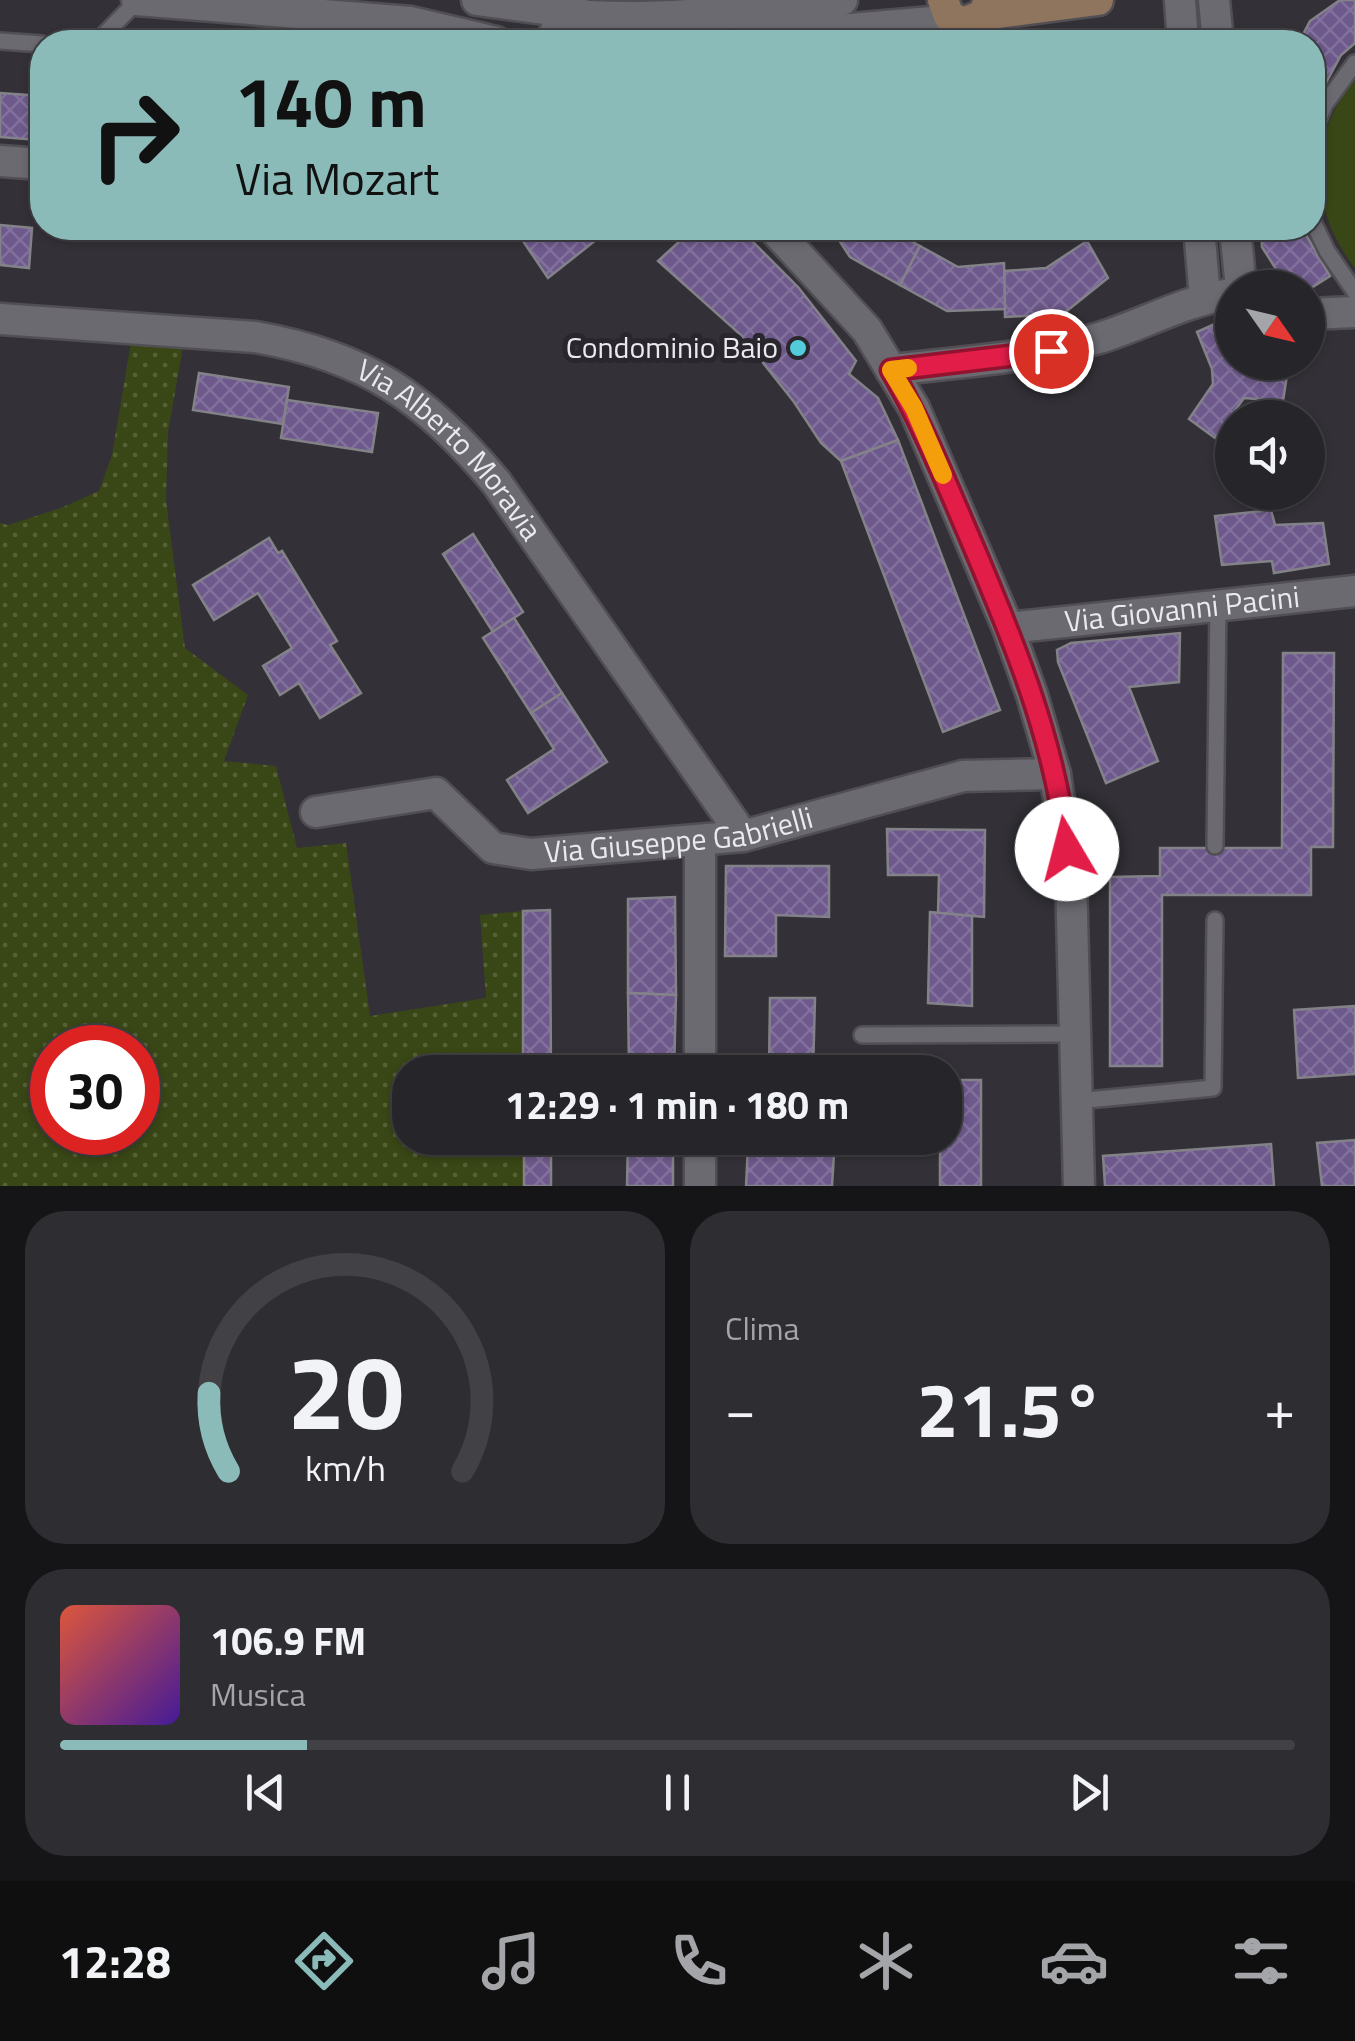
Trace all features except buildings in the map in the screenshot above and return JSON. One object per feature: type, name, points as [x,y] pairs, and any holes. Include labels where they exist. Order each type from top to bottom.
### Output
[{"type":"street","points":[[149,0],[410,22],[444,30]]},
{"type":"street","points":[[478,0],[630,18],[842,0]]},
{"type":"street","points":[[821,30],[871,25],[959,6],[1098,0]]},
{"type":"street","points":[[1180,0],[1182,30]]},
{"type":"street","points":[[1214,0],[1217,30]]},
{"type":"street","points":[[557,30],[564,19],[586,15],[605,30]]},
{"type":"street","points":[[0,160],[30,163]]},
{"type":"street","points":[[784,240],[867,330],[914,408],[1008,628],[1055,774],[1070,878],[1079,1186]]},
{"type":"street","points":[[1202,240],[1215,285]]},
{"type":"street","points":[[1236,240],[1238,270]]},
{"type":"street","points":[[891,370],[1051,351],[1215,297]]},
{"type":"street","points":[[1325,313],[1355,312]]},
{"type":"street","name":"Via Alberto Moravia","points":[[0,319],[255,337],[289,343],[360,366],[420,404],[473,454],[496,482],[743,836]]},
{"type":"street","name":"Via Giovanni Pacini","points":[[1008,628],[1355,592]]},
{"type":"street","name":"Via Giuseppe Gabrielli","points":[[316,812],[436,793],[493,848],[531,854],[743,836],[964,776],[1055,774]]},
{"type":"street","points":[[700,841],[700,1055]]},
{"type":"street","points":[[700,1155],[700,1186]]},
{"type":"lane","points":[[113,30],[149,0]]},
{"type":"lane","points":[[0,41],[30,43]]},
{"type":"lane","points":[[1325,104],[1355,63]]},
{"type":"lane","points":[[1322,240],[1355,292]]},
{"type":"lane","points":[[1215,846],[1218,606]]},
{"type":"lane","points":[[1076,1101],[1213,1088],[1215,920]]},
{"type":"lane","points":[[862,1035],[1075,1034]]},
{"type":"green space","points":[[1355,81],[1355,267],[1339,245],[1325,208],[1325,137],[1339,102]]},
{"type":"green space","points":[[131,342],[183,347],[168,432],[166,500],[185,648],[248,695],[224,761],[276,766],[297,848],[346,843],[370,1016],[486,998],[480,915],[523,911],[523,1055],[392,1055],[392,1155],[524,1155],[524,1186],[0,1186],[0,523],[8,525],[61,508],[99,491],[112,455]]},
{"type":"slow traffic","points":[[908,368],[891,370],[914,408],[943,475]]},
{"type":"place","name":"Condominio Baio","points":[[798,348]]},
{"type":"route","points":[[1051,351],[891,370],[914,408],[1008,628],[1055,774],[1067,849]]}]
